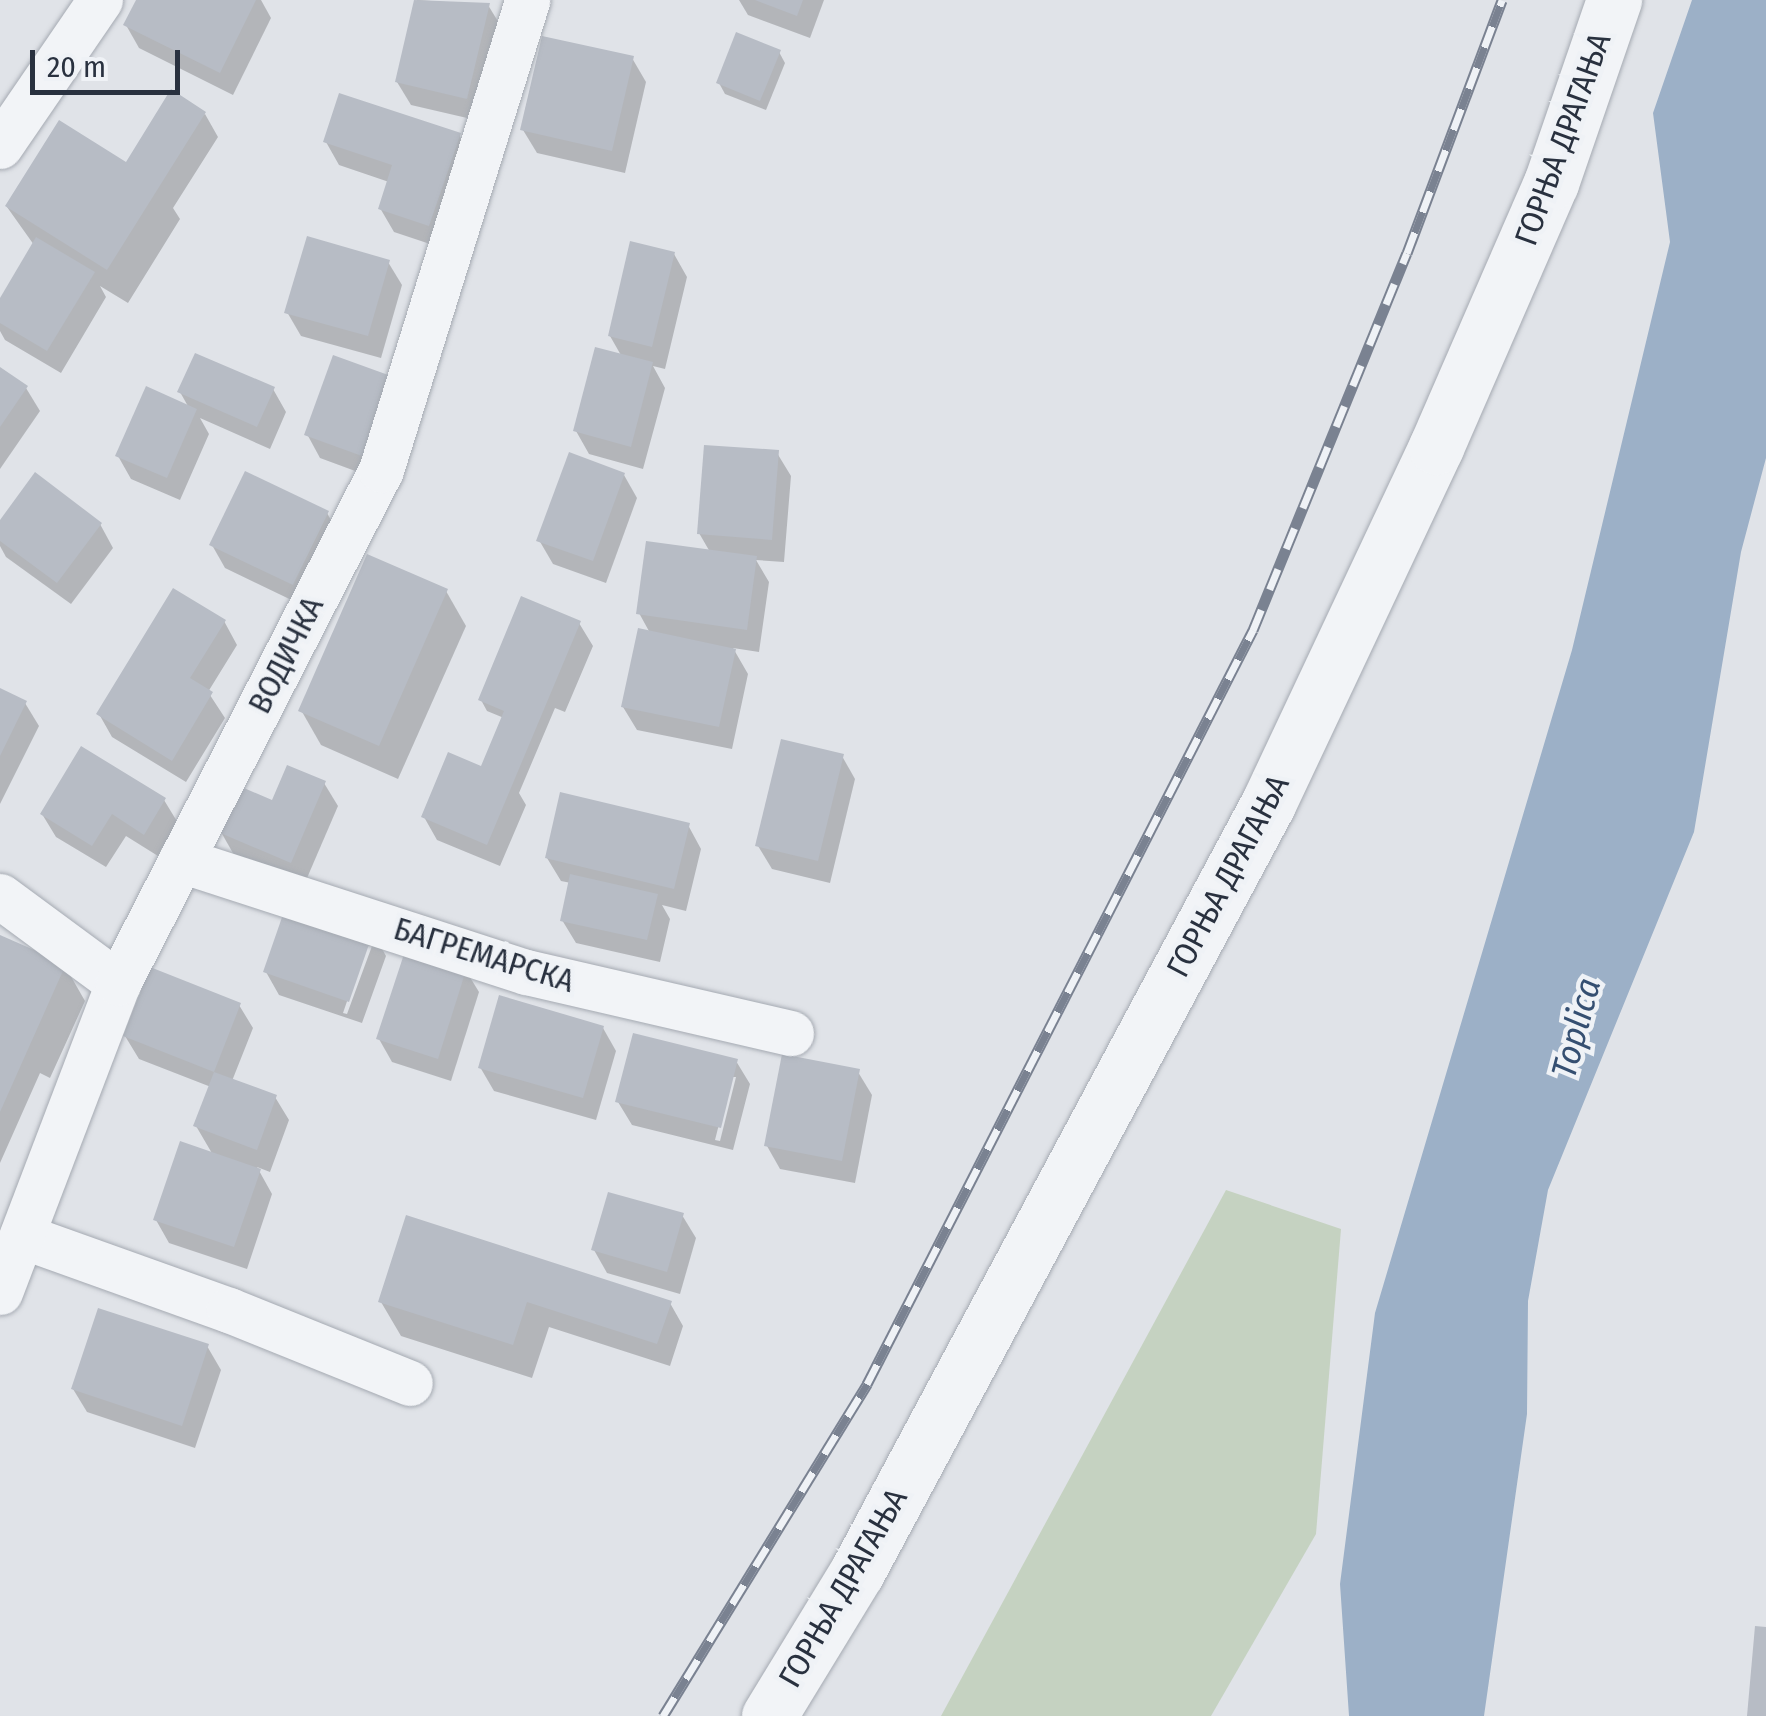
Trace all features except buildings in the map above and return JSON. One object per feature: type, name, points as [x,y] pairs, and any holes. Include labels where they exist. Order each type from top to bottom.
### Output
[{"type":"street","points":[[0,146],[100,0]]},
{"type":"street","name":"ВОДИЧКА","points":[[0,1292],[118,984],[381,470],[527,0]]},
{"type":"street","name":"ГОРЊА ДРАГАЊА","points":[[769,1716],[857,1572],[1268,804],[1436,446],[1551,183],[1614,0]]},
{"type":"street","name":"БАГРЕМАРСКА","points":[[181,860],[526,972],[791,1033]]},
{"type":"street","points":[[0,896],[118,984]]},
{"type":"street","points":[[22,1236],[229,1310],[410,1383]]},
{"type":"green space","points":[[1226,1190],[1341,1229],[1316,1534],[1211,1716],[941,1716]]},
{"type":"water","name":"Toplica","points":[[1692,0],[1766,0],[1766,458],[1741,552],[1694,832],[1548,1190],[1528,1301],[1527,1414],[1484,1716],[1349,1716],[1340,1584],[1375,1313],[1572,650],[1670,242],[1653,113]]},
{"type":"railway","points":[[663,1716],[867,1384],[1253,630],[1407,253],[1502,0]]}]
